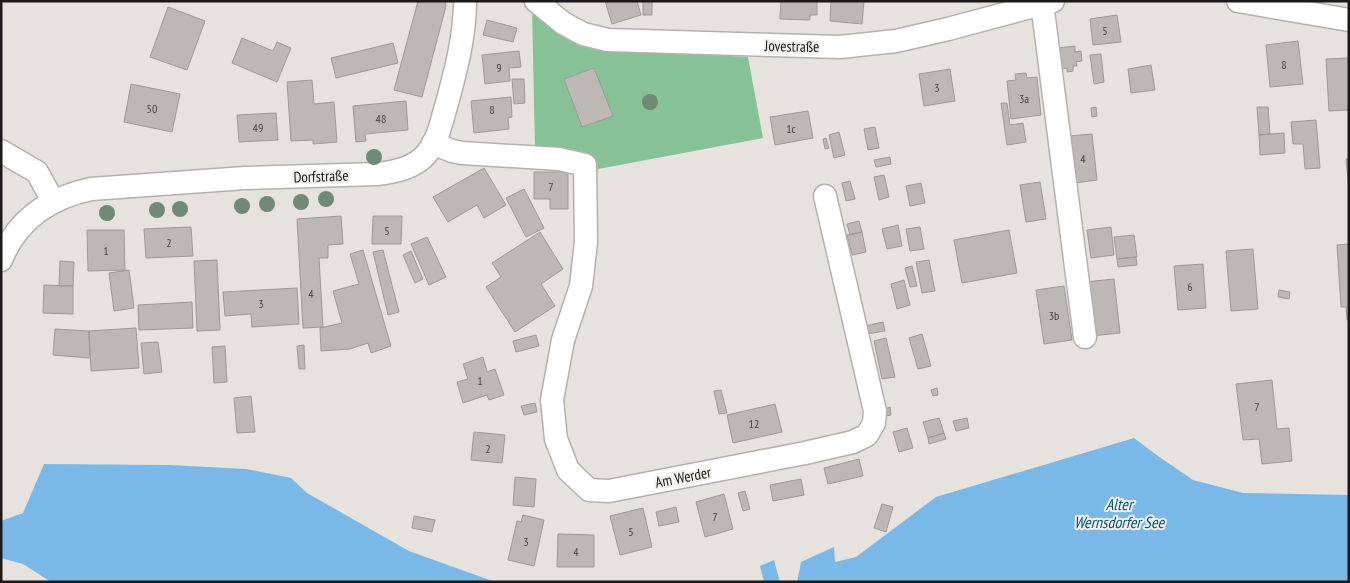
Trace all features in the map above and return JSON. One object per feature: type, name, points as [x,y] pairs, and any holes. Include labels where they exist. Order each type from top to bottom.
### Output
[{"type":"street","name":"Dorfstraße","points":[[1,260],[7,245],[23,224],[53,201],[74,193],[91,190],[245,178],[392,172],[406,168],[419,161],[433,144],[442,121],[462,40],[465,1]]},
{"type":"street","name":"Jovestraße","points":[[536,1],[563,23],[583,34],[608,40],[840,47],[896,41],[1047,2]]},
{"type":"street","points":[[1238,1],[1349,20]]},
{"type":"street","points":[[1047,2],[1085,337]]},
{"type":"street","name":"Am Werder","points":[[433,144],[462,153],[558,159],[585,165],[586,242],[581,286],[563,340],[552,400],[556,440],[568,470],[589,490],[609,491],[695,475],[853,442],[867,435],[874,423],[875,411],[825,196]]},
{"type":"street","points":[[1,151],[36,172],[53,201]]},
{"type":"green space","points":[[532,10],[548,27],[575,43],[608,49],[748,57],[763,138],[593,170],[535,149]]},
{"type":"water","name":"Alter Wernsdorfer See","points":[[1134,438],[1193,480],[1243,493],[1349,495],[1349,582],[797,582],[801,562],[834,547],[835,562],[856,557],[936,497]]},
{"type":"water","points":[[44,464],[170,465],[246,469],[291,478],[307,493],[409,551],[495,582],[51,582],[23,564],[1,558],[1,521],[23,513]]},
{"type":"water","points":[[774,560],[780,582],[764,582],[760,566]]},
{"type":"building","points":[[418,1],[445,1],[446,6],[422,97],[394,90]]},
{"type":"building","points":[[605,1],[637,1],[641,15],[612,24]]},
{"type":"building","points":[[643,1],[652,1],[652,15],[643,15]]},
{"type":"building","points":[[781,1],[817,1],[817,15],[810,15],[810,20],[780,19]]},
{"type":"building","points":[[831,1],[864,1],[862,24],[830,21]]},
{"type":"building","points":[[168,7],[205,21],[187,70],[150,57]]},
{"type":"building","points":[[1117,15],[1121,42],[1093,45],[1090,19]]},
{"type":"building","points":[[487,20],[517,28],[513,42],[483,35]]},
{"type":"building","points":[[242,38],[273,51],[277,42],[291,48],[277,82],[232,63]]},
{"type":"building","points":[[1298,41],[1303,84],[1270,87],[1266,45]]},
{"type":"building","points":[[393,43],[398,63],[336,78],[331,58]]},
{"type":"building","points":[[1075,46],[1075,52],[1081,51],[1082,61],[1076,62],[1077,66],[1073,66],[1073,71],[1067,72],[1067,68],[1061,69],[1058,48]]},
{"type":"building","points":[[519,51],[521,67],[509,68],[510,81],[485,84],[482,55]]},
{"type":"building","points":[[1101,54],[1104,82],[1094,84],[1090,55]]},
{"type":"building","points":[[1349,58],[1349,110],[1329,111],[1326,59]]},
{"type":"building","points":[[1151,65],[1155,90],[1131,93],[1128,69]]},
{"type":"building","points":[[594,68],[613,116],[582,127],[564,79]]},
{"type":"building","points":[[950,69],[955,101],[924,106],[919,74]]},
{"type":"building","points":[[1026,73],[1027,78],[1037,77],[1041,115],[1011,119],[1007,81],[1016,80],[1015,74]]},
{"type":"building","points":[[512,79],[524,79],[525,103],[514,104]]},
{"type":"building","points":[[312,80],[314,104],[334,102],[337,142],[313,144],[313,140],[291,141],[287,82]]},
{"type":"building","points":[[131,84],[180,94],[172,132],[124,122]]},
{"type":"building","points":[[511,97],[512,117],[508,118],[509,129],[474,133],[471,101]]},
{"type":"building","points":[[406,101],[408,130],[365,134],[366,141],[356,142],[353,106]]},
{"type":"building","points":[[1001,103],[1007,103],[1010,125],[1023,123],[1026,142],[1007,145]]},
{"type":"building","points":[[1096,107],[1097,116],[1092,117],[1091,108]]},
{"type":"building","points":[[1257,107],[1268,107],[1270,134],[1259,135]]},
{"type":"building","points":[[808,111],[813,138],[775,145],[770,117]]},
{"type":"building","points":[[276,113],[278,140],[239,142],[237,115]]},
{"type":"building","points":[[1316,120],[1320,168],[1305,169],[1303,144],[1293,144],[1291,122]]},
{"type":"building","points":[[875,127],[879,148],[868,150],[864,129]]},
{"type":"building","points":[[839,132],[845,155],[834,158],[829,135]]},
{"type":"building","points":[[1284,133],[1285,153],[1260,155],[1259,135]]},
{"type":"building","points":[[1092,134],[1097,180],[1075,183],[1069,136]]},
{"type":"building","points":[[826,138],[829,148],[825,149],[823,139]]},
{"type":"building","points":[[890,157],[891,164],[876,167],[874,160]]},
{"type":"building","points":[[1346,159],[1349,159],[1349,189]]},
{"type":"building","points":[[484,168],[506,205],[484,218],[477,205],[448,222],[433,197]]},
{"type":"building","points":[[534,172],[568,172],[568,209],[550,209],[550,199],[534,199]]},
{"type":"building","points":[[884,175],[889,197],[879,200],[874,177]]},
{"type":"building","points":[[850,181],[855,199],[846,201],[842,183]]},
{"type":"building","points":[[1040,182],[1046,219],[1026,222],[1020,185]]},
{"type":"building","points":[[921,183],[925,203],[910,206],[906,186]]},
{"type":"building","points":[[524,189],[544,228],[526,237],[506,198]]},
{"type":"building","points":[[341,216],[343,244],[328,245],[328,258],[319,258],[323,327],[303,328],[297,219]]},
{"type":"building","points":[[373,216],[402,216],[401,244],[372,244]]},
{"type":"building","points":[[859,221],[862,232],[850,235],[847,224]]},
{"type":"building","points":[[898,225],[902,246],[887,249],[882,229]]},
{"type":"building","points":[[191,227],[193,256],[146,258],[144,229]]},
{"type":"building","points":[[920,227],[924,249],[910,251],[906,229]]},
{"type":"building","points":[[1111,227],[1114,255],[1091,258],[1087,230]]},
{"type":"building","points":[[87,230],[124,230],[125,270],[88,271]]},
{"type":"building","points":[[1009,230],[1017,273],[962,283],[954,240]]},
{"type":"building","points":[[540,232],[563,269],[541,284],[555,306],[515,332],[486,287],[501,277],[492,263]]},
{"type":"building","points":[[862,232],[866,252],[852,255],[847,235]]},
{"type":"building","points":[[1134,235],[1137,257],[1117,259],[1114,237]]},
{"type":"building","points":[[427,237],[446,277],[429,285],[411,244]]},
{"type":"building","points":[[1349,244],[1349,320],[1347,320],[1346,307],[1341,307],[1337,245]]},
{"type":"building","points":[[1253,249],[1258,309],[1231,311],[1226,251]]},
{"type":"building","points":[[363,250],[391,346],[371,353],[368,343],[350,349],[321,351],[320,328],[342,323],[333,291],[359,284],[350,254]]},
{"type":"building","points":[[383,250],[399,312],[388,315],[373,252]]},
{"type":"building","points":[[411,251],[423,279],[415,283],[403,255]]},
{"type":"building","points":[[1136,257],[1137,265],[1118,267],[1117,259]]},
{"type":"building","points":[[217,260],[220,330],[197,331],[194,261]]},
{"type":"building","points":[[929,260],[935,291],[922,293],[916,262]]},
{"type":"building","points":[[60,261],[74,262],[73,286],[59,286]]},
{"type":"building","points":[[1203,264],[1206,308],[1178,310],[1174,266]]},
{"type":"building","points":[[912,266],[917,286],[910,287],[905,268]]},
{"type":"building","points":[[129,270],[134,308],[114,311],[109,273]]},
{"type":"building","points":[[1114,279],[1120,333],[1091,336],[1085,282]]},
{"type":"building","points":[[904,280],[910,305],[897,309],[891,284]]},
{"type":"building","points":[[44,285],[73,286],[73,314],[43,313]]},
{"type":"building","points":[[1064,286],[1072,340],[1044,344],[1036,290]]},
{"type":"building","points":[[297,288],[299,324],[252,327],[251,314],[225,316],[223,292]]},
{"type":"building","points":[[1279,290],[1290,292],[1289,299],[1278,297]]},
{"type":"building","points":[[192,302],[193,328],[139,330],[138,305]]},
{"type":"building","points":[[883,322],[885,331],[867,334],[865,326]]},
{"type":"building","points":[[136,328],[139,368],[91,371],[89,331]]},
{"type":"building","points":[[55,329],[89,331],[90,358],[53,355]]},
{"type":"building","points":[[922,334],[931,366],[918,369],[909,338]]},
{"type":"building","points":[[536,335],[539,346],[516,352],[513,341]]},
{"type":"building","points":[[886,338],[895,377],[882,379],[874,341]]},
{"type":"building","points":[[158,342],[162,372],[144,374],[141,343]]},
{"type":"building","points":[[304,345],[305,369],[299,369],[297,346]]},
{"type":"building","points":[[225,346],[227,382],[214,383],[212,347]]},
{"type":"building","points":[[483,357],[487,372],[495,369],[504,395],[489,400],[487,395],[463,403],[457,382],[468,379],[463,364]]},
{"type":"building","points":[[1272,380],[1277,429],[1289,428],[1292,461],[1262,464],[1259,439],[1243,440],[1236,384]]},
{"type":"building","points":[[937,388],[938,395],[933,396],[931,390]]},
{"type":"building","points":[[721,390],[727,413],[719,414],[714,391]]},
{"type":"building","points":[[251,396],[255,432],[237,433],[234,398]]},
{"type":"building","points":[[535,403],[537,412],[524,415],[521,406]]},
{"type":"building","points":[[775,404],[782,432],[733,443],[727,415]]},
{"type":"building","points":[[890,407],[891,415],[886,416],[885,409]]},
{"type":"building","points":[[939,418],[944,433],[928,438],[923,422]]},
{"type":"building","points":[[967,418],[969,428],[956,431],[953,421]]},
{"type":"building","points":[[907,428],[913,448],[899,452],[893,432]]},
{"type":"building","points":[[474,432],[505,435],[502,463],[471,460]]},
{"type":"building","points":[[944,433],[946,439],[929,444],[928,438]]},
{"type":"building","points":[[859,459],[863,476],[828,484],[824,468]]},
{"type":"building","points":[[515,477],[536,479],[534,507],[513,505]]},
{"type":"building","points":[[801,479],[804,495],[773,501],[770,485]]},
{"type":"building","points":[[745,491],[750,509],[743,511],[738,493]]},
{"type":"building","points":[[724,494],[733,529],[705,537],[696,502]]},
{"type":"building","points":[[882,504],[893,507],[886,532],[874,528]]},
{"type":"building","points":[[676,507],[679,522],[659,526],[656,512]]},
{"type":"building","points":[[643,508],[652,547],[620,555],[610,516]]},
{"type":"building","points":[[523,515],[544,520],[534,566],[508,560],[517,521],[521,522]]},
{"type":"building","points":[[414,516],[435,520],[432,532],[412,528]]},
{"type":"building","points":[[558,534],[594,535],[594,567],[557,567]]}]
